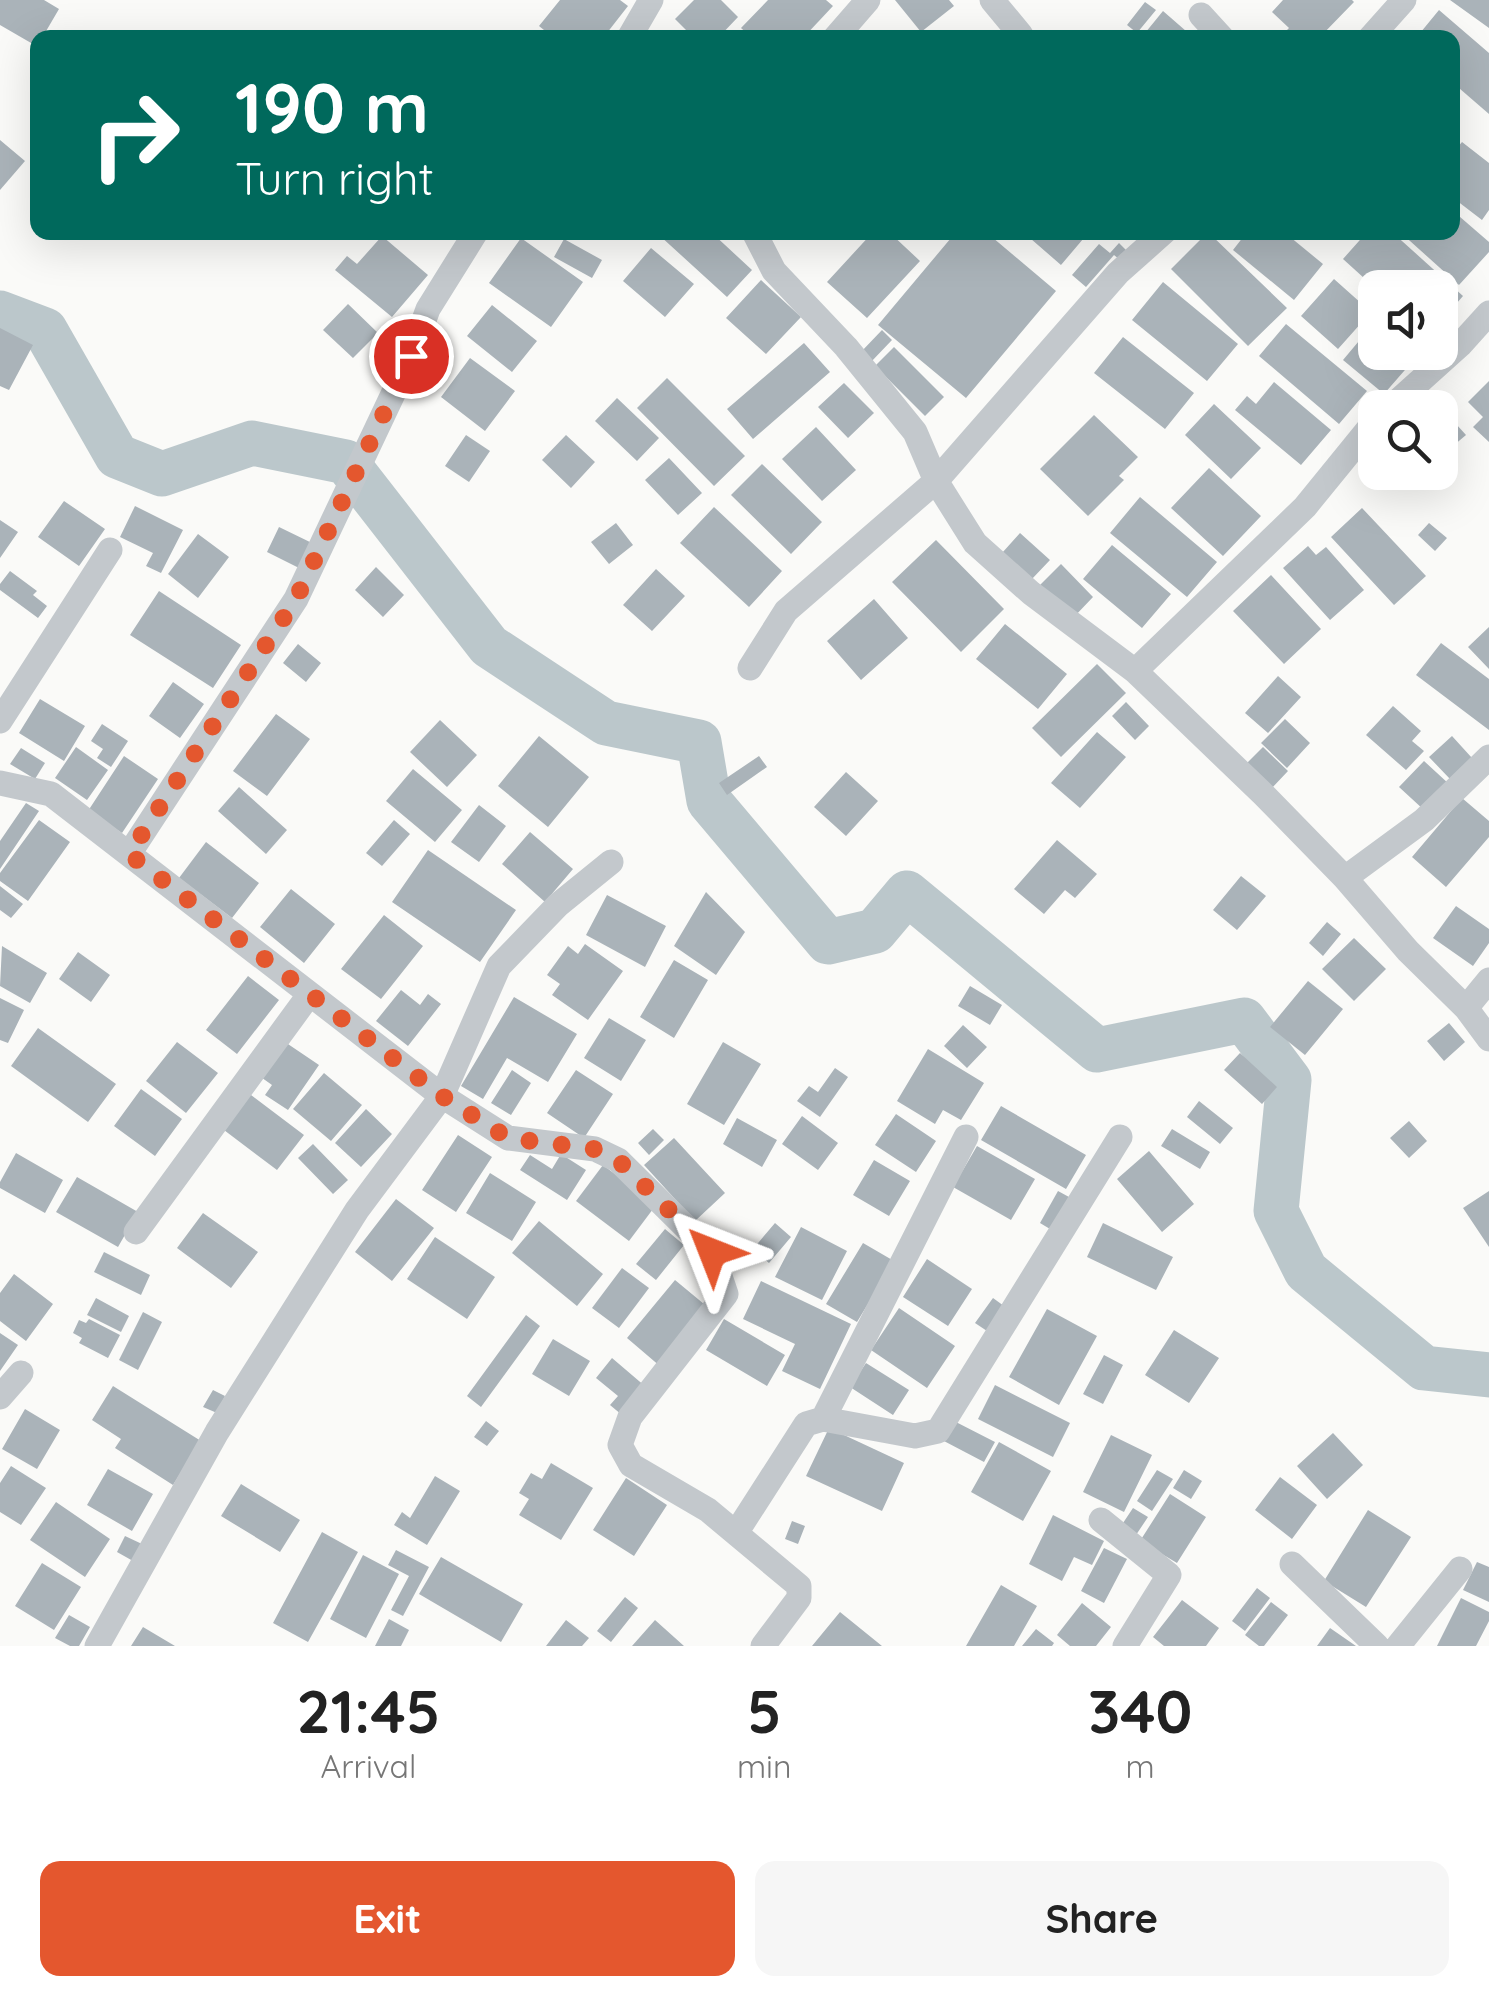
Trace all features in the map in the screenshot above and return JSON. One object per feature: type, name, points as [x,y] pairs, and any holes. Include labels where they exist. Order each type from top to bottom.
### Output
[{"type":"street","points":[[634,30],[651,0]]},
{"type":"street","points":[[842,30],[868,0]]},
{"type":"street","points":[[992,0],[1017,30]]},
{"type":"street","points":[[1377,30],[1404,0]]},
{"type":"street","points":[[1201,15],[1215,30]]},
{"type":"street","points":[[129,854],[296,599],[411,356],[428,309],[471,240]]},
{"type":"street","points":[[758,240],[774,271],[846,347],[915,432],[936,481],[975,544],[1031,593],[1135,672],[1264,795],[1466,1008],[1489,1040]]},
{"type":"street","points":[[750,668],[786,611],[936,481],[1118,274],[1155,240]]},
{"type":"street","points":[[1410,390],[1489,313]]},
{"type":"street","points":[[1135,672],[1305,507],[1358,442]]},
{"type":"street","points":[[0,721],[110,550]]},
{"type":"street","points":[[1344,878],[1424,820],[1489,757]]},
{"type":"street","points":[[0,783],[50,794],[442,1096],[508,1138],[594,1149],[618,1160],[712,1252],[726,1294],[630,1416],[620,1445],[630,1465],[708,1510],[799,1586],[799,1598],[763,1646]]},
{"type":"street","points":[[97,1646],[217,1432],[357,1210],[442,1096],[499,966],[558,905],[611,862]]},
{"type":"street","points":[[1466,1008],[1489,980]]},
{"type":"street","points":[[136,1232],[308,995]]},
{"type":"street","points":[[823,1419],[966,1137]]},
{"type":"street","points":[[736,1534],[806,1424],[823,1419],[915,1436],[938,1431],[1120,1138]]},
{"type":"street","points":[[0,1398],[21,1373]]},
{"type":"street","points":[[1101,1520],[1169,1576],[1125,1646]]},
{"type":"street","points":[[1292,1564],[1377,1646]]},
{"type":"street","points":[[1398,1646],[1460,1569]]},
{"type":"building","points":[[0,0],[44,0],[59,9],[47,30],[30,30],[30,42],[0,25]]},
{"type":"building","points":[[560,0],[620,0],[628,6],[609,30],[544,30],[539,26]]},
{"type":"building","points":[[694,0],[721,0],[738,17],[726,30],[686,30],[675,19]]},
{"type":"building","points":[[768,0],[826,0],[833,6],[810,30],[741,28]]},
{"type":"building","points":[[895,0],[949,0],[954,6],[919,30]]},
{"type":"building","points":[[1283,0],[1354,2],[1327,30],[1287,30],[1272,12]]},
{"type":"building","points":[[1450,0],[1489,0],[1489,28]]},
{"type":"building","points":[[1145,2],[1156,10],[1139,30],[1127,25]]},
{"type":"building","points":[[1439,10],[1489,53],[1489,114],[1460,89],[1460,30],[1423,30]]},
{"type":"building","points":[[1163,11],[1185,30],[1148,30]]},
{"type":"building","points":[[0,140],[25,161],[0,190]]},
{"type":"building","points":[[1462,142],[1489,163],[1489,210],[1482,220],[1460,203]]},
{"type":"building","points":[[1460,217],[1489,242],[1489,252],[1459,285],[1458,270],[1442,270],[1409,240],[1460,240]]},
{"type":"building","points":[[378,240],[387,240],[428,275],[392,317],[335,270],[347,256],[357,264]]},
{"type":"building","points":[[520,240],[583,282],[551,327],[489,283]]},
{"type":"building","points":[[566,240],[602,260],[592,278],[554,257]]},
{"type":"building","points":[[664,240],[720,240],[752,270],[727,297]]},
{"type":"building","points":[[866,240],[898,240],[920,261],[867,318],[827,282]]},
{"type":"building","points":[[949,240],[995,240],[1056,291],[966,398],[878,325]]},
{"type":"building","points":[[1032,240],[1082,240],[1061,265]]},
{"type":"building","points":[[1200,240],[1216,240],[1287,308],[1248,346],[1171,269]]},
{"type":"building","points":[[1241,240],[1294,240],[1323,264],[1294,300],[1233,250]]},
{"type":"building","points":[[1360,240],[1401,240],[1434,270],[1358,270],[1343,259]]},
{"type":"building","points":[[1119,243],[1128,252],[1120,260],[1114,255],[1086,287],[1072,275],[1099,244],[1110,253]]},
{"type":"building","points":[[651,248],[694,284],[665,317],[623,281]]},
{"type":"building","points":[[1334,279],[1358,300],[1358,327],[1338,349],[1301,316]]},
{"type":"building","points":[[761,280],[801,317],[766,354],[726,318]]},
{"type":"building","points":[[1163,282],[1238,344],[1207,381],[1132,320]]},
{"type":"building","points":[[348,304],[378,333],[353,358],[323,330]]},
{"type":"building","points":[[492,305],[537,341],[512,372],[467,336]]},
{"type":"building","points":[[1286,324],[1366,390],[1358,390],[1358,402],[1339,424],[1259,356]]},
{"type":"building","points":[[0,328],[33,345],[9,390],[0,386]]},
{"type":"building","points":[[882,330],[892,340],[870,363],[860,353]]},
{"type":"building","points":[[1123,337],[1194,393],[1165,429],[1094,373]]},
{"type":"building","points":[[1358,342],[1358,370],[1405,370],[1387,390],[1379,390],[1343,360]]},
{"type":"building","points":[[804,343],[830,372],[753,439],[727,409]]},
{"type":"building","points":[[894,347],[944,397],[925,416],[875,366]]},
{"type":"building","points":[[470,358],[515,391],[485,431],[441,397]]},
{"type":"building","points":[[667,378],[745,456],[714,486],[637,408]]},
{"type":"building","points":[[1489,381],[1489,442],[1473,427],[1483,417],[1468,402]]},
{"type":"building","points":[[1274,382],[1331,430],[1301,465],[1235,410],[1247,396],[1256,404]]},
{"type":"building","points":[[844,383],[874,413],[848,438],[818,407]]},
{"type":"building","points":[[617,398],[659,438],[637,461],[595,421]]},
{"type":"building","points":[[1214,404],[1261,448],[1231,479],[1185,435]]},
{"type":"building","points":[[1094,415],[1138,457],[1119,476],[1124,480],[1088,516],[1040,469]]},
{"type":"building","points":[[1458,426],[1466,435],[1458,442]]},
{"type":"building","points":[[816,427],[856,470],[822,501],[782,459]]},
{"type":"building","points":[[466,435],[490,451],[469,482],[445,466]]},
{"type":"building","points":[[566,435],[595,462],[571,488],[542,460]]},
{"type":"building","points":[[669,458],[702,493],[678,515],[645,480]]},
{"type":"building","points":[[762,464],[822,522],[791,554],[731,495]]},
{"type":"building","points":[[1209,468],[1261,516],[1223,556],[1171,508]]},
{"type":"building","points":[[1140,497],[1217,562],[1187,597],[1110,533]]},
{"type":"building","points":[[64,501],[105,529],[79,566],[38,537]]},
{"type":"building","points":[[135,506],[183,530],[161,573],[146,566],[153,553],[120,537]]},
{"type":"building","points":[[714,507],[782,571],[749,607],[680,543]]},
{"type":"building","points":[[1362,508],[1426,576],[1394,605],[1331,537]]},
{"type":"building","points":[[0,520],[18,532],[0,558]]},
{"type":"building","points":[[616,523],[633,545],[609,564],[591,542]]},
{"type":"building","points":[[1429,523],[1447,538],[1435,551],[1418,535]]},
{"type":"building","points":[[279,527],[314,544],[301,569],[267,552]]},
{"type":"building","points":[[1020,533],[1050,560],[1031,580],[1002,553]]},
{"type":"building","points":[[198,534],[229,557],[198,598],[168,574]]},
{"type":"building","points":[[936,540],[1004,609],[961,652],[892,582]]},
{"type":"building","points":[[1112,545],[1171,594],[1142,628],[1083,579]]},
{"type":"building","points":[[1308,546],[1316,555],[1326,547],[1364,590],[1330,620],[1283,568]]},
{"type":"building","points":[[1061,564],[1093,597],[1073,618],[1040,585]]},
{"type":"building","points":[[376,567],[404,595],[383,617],[355,590]]},
{"type":"building","points":[[656,569],[685,596],[652,631],[623,605]]},
{"type":"building","points":[[10,571],[37,591],[33,595],[47,606],[38,618],[0,590]]},
{"type":"building","points":[[1271,575],[1321,629],[1284,664],[1233,611]]},
{"type":"building","points":[[159,591],[241,645],[213,688],[130,635]]},
{"type":"building","points":[[874,599],[908,638],[861,680],[827,641]]},
{"type":"building","points":[[1005,624],[1067,674],[1038,709],[976,659]]},
{"type":"building","points":[[1489,627],[1489,669],[1468,647]]},
{"type":"building","points":[[1441,643],[1489,679],[1489,730],[1416,675]]},
{"type":"building","points":[[298,644],[321,663],[306,682],[283,663]]},
{"type":"building","points":[[1097,664],[1126,693],[1061,757],[1032,728]]},
{"type":"building","points":[[1278,676],[1301,697],[1268,733],[1245,713]]},
{"type":"building","points":[[173,682],[204,704],[180,738],[149,716]]},
{"type":"building","points":[[40,699],[85,726],[64,761],[19,733]]},
{"type":"building","points":[[1126,702],[1149,726],[1135,740],[1112,716]]},
{"type":"building","points":[[1393,706],[1421,731],[1412,741],[1424,751],[1406,770],[1366,735]]},
{"type":"building","points":[[276,714],[310,739],[267,796],[233,771]]},
{"type":"building","points":[[1285,719],[1310,743],[1287,768],[1261,743]]},
{"type":"building","points":[[440,720],[477,755],[447,787],[410,752]]},
{"type":"building","points":[[102,724],[128,741],[111,767],[97,758],[103,749],[91,741]]},
{"type":"building","points":[[1097,732],[1126,757],[1080,808],[1051,783]]},
{"type":"building","points":[[539,736],[589,777],[548,827],[498,786]]},
{"type":"building","points":[[1452,736],[1472,758],[1450,779],[1429,757]]},
{"type":"building","points":[[76,747],[108,770],[87,800],[55,778]]},
{"type":"building","points":[[1263,747],[1288,771],[1271,789],[1246,764]]},
{"type":"building","points":[[21,748],[45,763],[35,779],[10,764]]},
{"type":"building","points":[[124,756],[158,779],[122,833],[88,811]]},
{"type":"building","points":[[759,756],[767,767],[727,795],[719,783]]},
{"type":"building","points":[[1424,761],[1449,784],[1424,810],[1399,787]]},
{"type":"building","points":[[413,769],[462,810],[435,842],[386,801]]},
{"type":"building","points":[[846,772],[878,801],[846,836],[814,807]]},
{"type":"building","points":[[239,787],[287,830],[266,854],[218,811]]},
{"type":"building","points":[[1462,798],[1489,821],[1489,837],[1446,887],[1412,857]]},
{"type":"building","points":[[26,803],[39,811],[0,869],[0,841]]},
{"type":"building","points":[[479,805],[506,826],[479,862],[451,842]]},
{"type":"building","points":[[39,820],[70,842],[28,901],[0,881],[0,873]]},
{"type":"building","points":[[394,820],[410,834],[382,866],[366,853]]},
{"type":"building","points":[[530,832],[573,869],[545,902],[502,864]]},
{"type":"building","points":[[1057,840],[1097,874],[1075,898],[1065,890],[1044,914],[1014,889]]},
{"type":"building","points":[[206,842],[259,883],[232,918],[179,878]]},
{"type":"building","points":[[428,850],[516,910],[480,962],[392,902]]},
{"type":"building","points":[[1241,876],[1266,896],[1237,930],[1213,910]]},
{"type":"building","points":[[0,886],[23,904],[11,918],[0,910]]},
{"type":"building","points":[[291,889],[335,924],[304,963],[260,927]]},
{"type":"building","points":[[706,892],[745,932],[716,975],[674,946]]},
{"type":"building","points":[[607,895],[666,926],[645,967],[586,935]]},
{"type":"building","points":[[1456,906],[1489,929],[1489,943],[1473,966],[1433,938]]},
{"type":"building","points":[[384,915],[423,946],[381,999],[341,969]]},
{"type":"building","points":[[1327,922],[1341,934],[1323,956],[1309,943]]},
{"type":"building","points":[[1354,938],[1386,969],[1354,1001],[1322,969]]},
{"type":"building","points":[[585,944],[623,971],[588,1020],[552,995],[560,984],[547,975],[568,946],[578,954]]},
{"type":"building","points":[[2,946],[47,973],[30,1003],[0,986]]},
{"type":"building","points":[[78,952],[110,975],[91,1002],[59,979]]},
{"type":"building","points":[[674,960],[708,980],[674,1038],[640,1017]]},
{"type":"building","points":[[248,976],[279,1000],[237,1054],[206,1030]]},
{"type":"building","points":[[1308,981],[1343,1009],[1305,1055],[1270,1027]]},
{"type":"building","points":[[970,986],[1002,1005],[990,1025],[958,1006]]},
{"type":"building","points":[[401,990],[420,1005],[428,994],[441,1004],[408,1046],[376,1021]]},
{"type":"building","points":[[514,997],[577,1034],[548,1082],[507,1058],[483,1099],[461,1086]]},
{"type":"building","points":[[0,998],[24,1010],[8,1043],[0,1040]]},
{"type":"building","points":[[609,1018],[646,1040],[621,1081],[584,1058]]},
{"type":"building","points":[[1449,1023],[1465,1042],[1444,1061],[1427,1041]]},
{"type":"building","points":[[963,1025],[987,1047],[967,1068],[944,1046]]},
{"type":"building","points":[[38,1028],[116,1084],[88,1122],[11,1066]]},
{"type":"building","points":[[282,1040],[319,1065],[288,1110],[265,1095],[272,1085],[258,1075]]},
{"type":"building","points":[[177,1042],[218,1073],[186,1113],[146,1081]]},
{"type":"building","points":[[723,1042],[761,1064],[724,1125],[687,1104]]},
{"type":"building","points":[[928,1049],[984,1083],[961,1120],[943,1110],[935,1124],[897,1101]]},
{"type":"building","points":[[1240,1053],[1277,1087],[1262,1104],[1224,1070]]},
{"type":"building","points":[[835,1068],[848,1077],[820,1117],[797,1101],[809,1086],[818,1092]]},
{"type":"building","points":[[512,1070],[531,1083],[511,1115],[491,1103]]},
{"type":"building","points":[[576,1070],[613,1094],[584,1138],[547,1113]]},
{"type":"building","points":[[324,1073],[362,1105],[331,1141],[293,1109]]},
{"type":"building","points":[[141,1089],[182,1119],[155,1156],[114,1126]]},
{"type":"building","points":[[247,1092],[304,1135],[277,1170],[220,1127]]},
{"type":"building","points":[[1199,1101],[1233,1128],[1220,1144],[1187,1117]]},
{"type":"building","points":[[1001,1106],[1086,1155],[1066,1189],[981,1140]]},
{"type":"building","points":[[366,1109],[392,1134],[361,1167],[335,1143]]},
{"type":"building","points":[[896,1114],[936,1141],[916,1172],[875,1145]]},
{"type":"building","points":[[802,1116],[838,1143],[818,1170],[782,1144]]},
{"type":"building","points":[[737,1118],[777,1140],[762,1167],[723,1144]]},
{"type":"building","points":[[1409,1121],[1427,1141],[1409,1158],[1390,1138]]},
{"type":"building","points":[[653,1129],[664,1140],[649,1155],[638,1143]]},
{"type":"building","points":[[1172,1129],[1210,1152],[1200,1169],[1161,1146]]},
{"type":"building","points":[[458,1135],[492,1157],[456,1212],[422,1190]]},
{"type":"building","points":[[674,1138],[725,1193],[695,1221],[644,1165]]},
{"type":"building","points":[[313,1144],[348,1180],[333,1194],[298,1158]]},
{"type":"building","points":[[977,1146],[1035,1179],[1011,1220],[953,1187]]},
{"type":"building","points":[[1149,1151],[1194,1204],[1162,1232],[1117,1179]]},
{"type":"building","points":[[16,1153],[63,1180],[45,1213],[0,1188]]},
{"type":"building","points":[[561,1154],[586,1170],[567,1200],[520,1170],[530,1155],[552,1169]]},
{"type":"building","points":[[874,1160],[910,1181],[889,1216],[853,1195]]},
{"type":"building","points":[[603,1165],[656,1205],[629,1241],[576,1201]]},
{"type":"building","points":[[490,1173],[536,1202],[512,1241],[466,1213]]},
{"type":"building","points":[[77,1177],[138,1212],[118,1247],[56,1212]]},
{"type":"building","points":[[1058,1191],[1069,1197],[1050,1229],[1040,1223]]},
{"type":"building","points":[[1489,1191],[1489,1247],[1463,1208]]},
{"type":"building","points":[[396,1199],[434,1228],[392,1281],[355,1252]]},
{"type":"building","points":[[203,1213],[258,1252],[231,1288],[177,1248]]},
{"type":"building","points":[[539,1221],[603,1274],[577,1306],[512,1253]]},
{"type":"building","points":[[775,1223],[791,1237],[769,1263],[753,1249]]},
{"type":"building","points":[[1103,1223],[1173,1257],[1156,1290],[1087,1257]]},
{"type":"building","points":[[801,1227],[847,1251],[822,1300],[775,1277]]},
{"type":"building","points":[[665,1229],[684,1245],[656,1280],[636,1264]]},
{"type":"building","points":[[435,1237],[495,1277],[467,1319],[407,1279]]},
{"type":"building","points":[[863,1243],[894,1261],[857,1322],[826,1304]]},
{"type":"building","points":[[104,1252],[150,1275],[141,1295],[94,1272]]},
{"type":"building","points":[[927,1259],[972,1289],[948,1326],[903,1297]]},
{"type":"building","points":[[622,1268],[649,1288],[619,1328],[592,1308]]},
{"type":"building","points":[[14,1274],[53,1304],[26,1341],[0,1321],[0,1293]]},
{"type":"building","points":[[675,1280],[710,1309],[661,1367],[627,1338]]},
{"type":"building","points":[[761,1281],[851,1324],[820,1389],[782,1371],[795,1344],[743,1319]]},
{"type":"building","points":[[96,1298],[129,1316],[121,1332],[87,1315]]},
{"type":"building","points":[[993,1298],[1004,1306],[987,1331],[975,1323]]},
{"type":"building","points":[[899,1308],[955,1346],[927,1388],[871,1350]]},
{"type":"building","points":[[1047,1309],[1097,1336],[1059,1405],[1009,1377]]},
{"type":"building","points":[[143,1312],[162,1322],[138,1370],[119,1360]]},
{"type":"building","points":[[526,1315],[540,1326],[481,1407],[467,1396]]},
{"type":"building","points":[[89,1319],[120,1335],[108,1358],[79,1343],[82,1338],[73,1333],[79,1320],[86,1323]]},
{"type":"building","points":[[724,1319],[785,1355],[767,1386],[706,1350]]},
{"type":"building","points":[[1174,1330],[1219,1358],[1189,1403],[1145,1375]]},
{"type":"building","points":[[0,1333],[18,1345],[0,1371]]},
{"type":"building","points":[[553,1339],[590,1361],[569,1396],[532,1374]]},
{"type":"building","points":[[1104,1355],[1123,1365],[1103,1404],[1083,1394]]},
{"type":"building","points":[[612,1358],[646,1387],[622,1415],[610,1405],[618,1396],[596,1378]]},
{"type":"building","points":[[866,1363],[909,1390],[893,1415],[850,1387]]},
{"type":"building","points":[[995,1385],[1070,1423],[1053,1457],[978,1419]]},
{"type":"building","points":[[113,1386],[201,1441],[173,1485],[115,1448],[121,1439],[92,1420]]},
{"type":"building","points":[[213,1390],[225,1396],[217,1413],[203,1407]]},
{"type":"building","points":[[25,1409],[60,1430],[37,1469],[2,1449]]},
{"type":"building","points":[[952,1420],[995,1442],[984,1462],[942,1440]]},
{"type":"building","points":[[486,1421],[499,1431],[487,1446],[474,1437]]},
{"type":"building","points":[[829,1428],[904,1463],[882,1511],[806,1476]]},
{"type":"building","points":[[1333,1433],[1363,1465],[1327,1499],[1297,1466]]},
{"type":"building","points":[[1111,1435],[1152,1455],[1124,1512],[1083,1492]]},
{"type":"building","points":[[999,1442],[1051,1471],[1023,1521],[971,1492]]},
{"type":"building","points":[[551,1463],[593,1488],[561,1540],[519,1515],[529,1499],[519,1493],[531,1473],[542,1479]]},
{"type":"building","points":[[11,1466],[46,1488],[21,1525],[0,1512],[0,1483]]},
{"type":"building","points":[[108,1469],[153,1494],[132,1531],[87,1505]]},
{"type":"building","points":[[1157,1470],[1173,1479],[1152,1511],[1137,1501]]},
{"type":"building","points":[[1184,1470],[1202,1481],[1191,1499],[1173,1488]]},
{"type":"building","points":[[435,1476],[460,1491],[427,1545],[394,1525],[402,1512],[410,1518]]},
{"type":"building","points":[[1280,1477],[1317,1505],[1292,1539],[1255,1510]]},
{"type":"building","points":[[626,1478],[667,1505],[634,1556],[593,1530]]},
{"type":"building","points":[[241,1484],[300,1520],[280,1552],[221,1516]]},
{"type":"building","points":[[1170,1494],[1206,1517],[1177,1563],[1140,1541]]},
{"type":"building","points":[[56,1502],[110,1539],[85,1577],[30,1540]]},
{"type":"building","points":[[1133,1508],[1148,1517],[1136,1535],[1121,1526]]},
{"type":"building","points":[[1368,1510],[1411,1537],[1366,1607],[1324,1581]]},
{"type":"building","points":[[1053,1515],[1104,1541],[1092,1565],[1074,1557],[1062,1581],[1029,1564]]},
{"type":"building","points":[[792,1521],[805,1526],[798,1544],[785,1539]]},
{"type":"building","points":[[322,1532],[358,1552],[308,1642],[273,1623]]},
{"type":"building","points":[[125,1536],[142,1544],[133,1561],[117,1552]]},
{"type":"building","points":[[1104,1548],[1127,1559],[1104,1603],[1081,1591]]},
{"type":"building","points":[[396,1550],[429,1567],[403,1616],[391,1610],[409,1576],[388,1565]]},
{"type":"building","points":[[363,1555],[399,1574],[366,1638],[330,1619]]},
{"type":"building","points":[[441,1557],[523,1604],[501,1642],[419,1594]]},
{"type":"building","points":[[1477,1562],[1489,1567],[1489,1602],[1463,1590]]},
{"type":"building","points":[[42,1563],[81,1587],[54,1630],[15,1606]]},
{"type":"building","points":[[1001,1585],[1037,1606],[1014,1646],[966,1646]]},
{"type":"building","points":[[1257,1588],[1270,1598],[1245,1631],[1232,1621]]},
{"type":"building","points":[[625,1597],[638,1608],[611,1642],[597,1631]]},
{"type":"building","points":[[1461,1598],[1489,1612],[1489,1621],[1476,1646],[1437,1646]]},
{"type":"building","points":[[1182,1600],[1219,1628],[1206,1646],[1164,1646],[1153,1637]]},
{"type":"building","points":[[1271,1602],[1288,1615],[1264,1646],[1259,1646],[1245,1635]]},
{"type":"building","points":[[1082,1603],[1111,1627],[1096,1646],[1070,1646],[1057,1635]]},
{"type":"building","points":[[840,1612],[882,1646],[812,1646]]},
{"type":"building","points":[[69,1615],[90,1627],[79,1646],[55,1638]]},
{"type":"building","points":[[389,1619],[409,1630],[401,1646],[375,1646]]},
{"type":"building","points":[[566,1620],[589,1638],[582,1646],[546,1646]]},
{"type":"building","points":[[655,1620],[684,1646],[632,1646]]},
{"type":"building","points":[[143,1627],[175,1646],[131,1646]]},
{"type":"building","points":[[1330,1628],[1356,1646],[1317,1646]]},
{"type":"building","points":[[1036,1629],[1054,1643],[1052,1646],[1022,1646]]},
{"type":"waterway","points":[[0,313],[45,330],[117,456],[162,474],[252,443],[346,462],[489,646],[606,723],[699,742],[709,801],[828,942],[875,931],[907,893],[1097,1050],[1244,1020],[1289,1080],[1276,1211],[1306,1271],[1424,1368],[1489,1375]]},
{"type":"route","points":[[411,356],[296,599],[129,854],[442,1096],[508,1138],[594,1149],[618,1160],[712,1252]]}]
